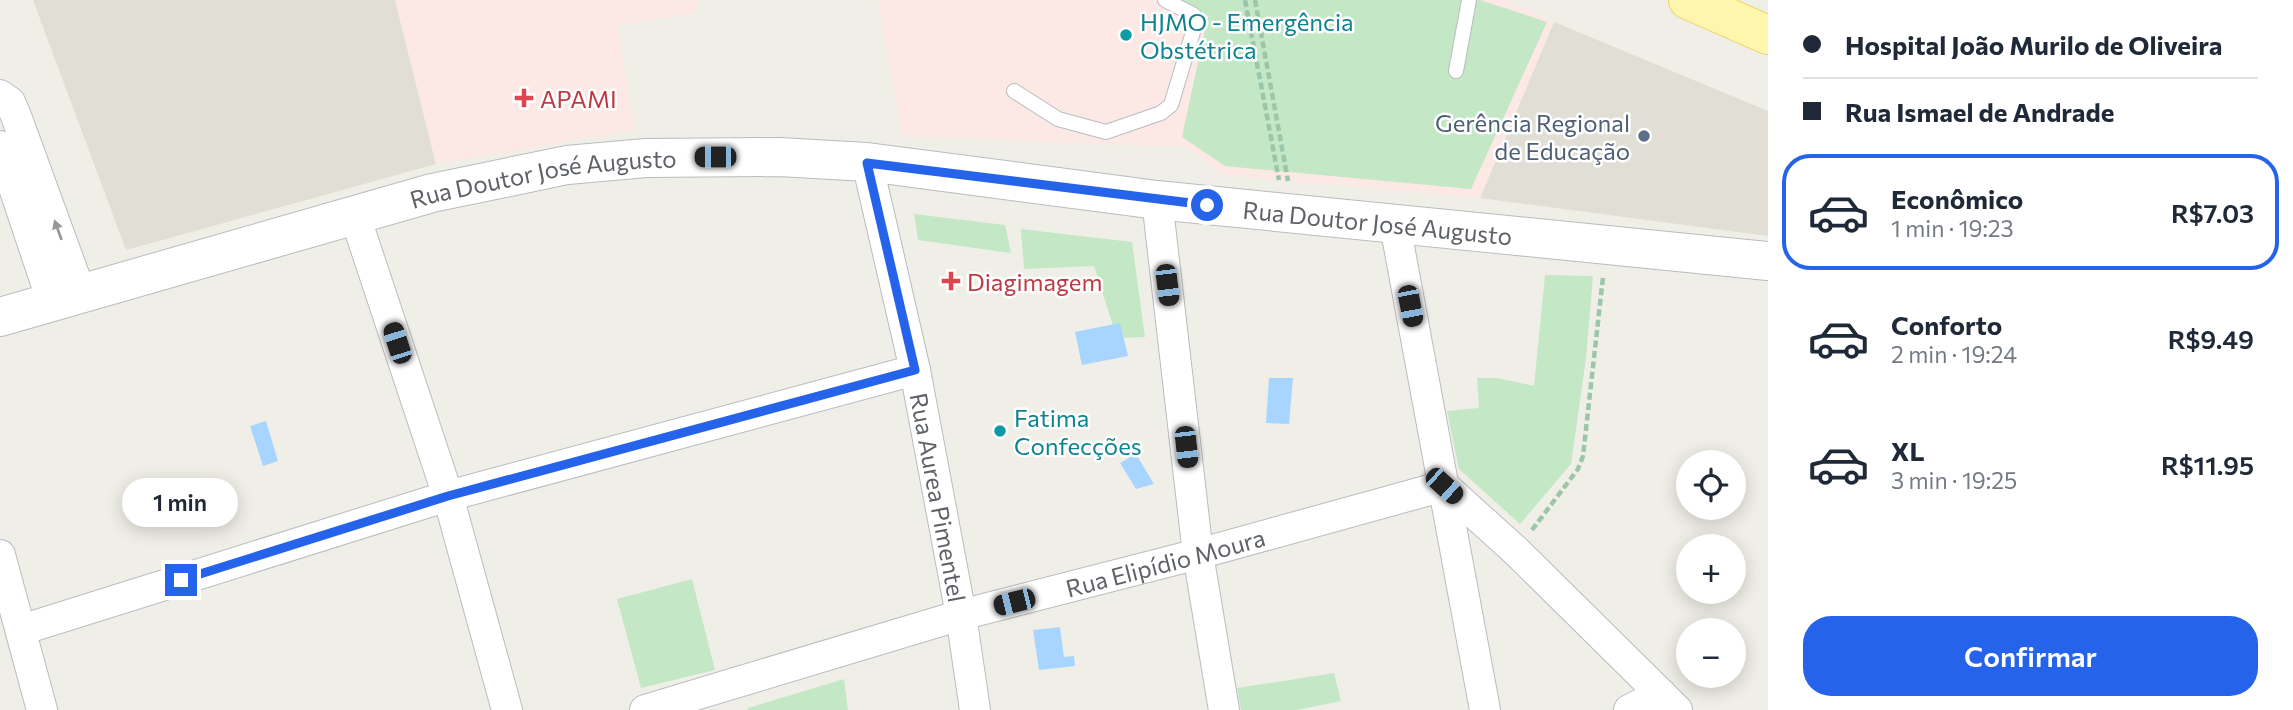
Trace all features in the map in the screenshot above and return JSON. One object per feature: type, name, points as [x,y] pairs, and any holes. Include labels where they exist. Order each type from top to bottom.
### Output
[{"type":"main road","points":[[1688,0],[1768,35]]},
{"type":"main road","name":"Rua Doutor José Augusto","points":[[0,317],[432,193],[567,165],[618,159],[779,157],[867,163],[1157,200],[1768,261]]},
{"type":"street","points":[[0,95],[10,102],[16,116],[66,298]]},
{"type":"street","points":[[0,146],[66,298]]},
{"type":"street","name":"Rua Aurea Pimentel","points":[[867,163],[915,370],[961,615],[975,710]]},
{"type":"street","points":[[1157,200],[1198,554],[1224,710]]},
{"type":"street","points":[[355,216],[448,496],[508,710]]},
{"type":"street","points":[[1395,225],[1485,710]]},
{"type":"street","points":[[20,630],[448,496],[915,370]]},
{"type":"street","points":[[1444,486],[1516,551],[1669,702]]},
{"type":"street","name":"Rua Elipídio Moura","points":[[645,710],[961,615],[1198,554],[1444,486]]},
{"type":"street","points":[[0,555],[42,710]]},
{"type":"street","points":[[1629,710],[1669,702]]},
{"type":"lane","points":[[1014,91],[1058,119],[1106,132],[1161,113],[1171,105],[1196,22],[1194,15],[1165,0]]},
{"type":"lane","points":[[1456,71],[1469,0]]},
{"type":"path","points":[[1245,0],[1278,180],[1288,181],[1255,0]]},
{"type":"path","points":[[1516,551],[1578,469],[1583,456],[1606,244]]},
{"type":"shaded area","points":[[33,0],[395,0],[436,164],[126,250]]},
{"type":"shaded area","name":"APAMI","points":[[395,0],[699,0],[696,13],[617,25],[635,130],[436,164]]},
{"type":"shaded area","points":[[878,0],[1506,0],[1554,22],[1480,198],[1223,175],[1186,147],[902,136]]},
{"type":"shaded area","points":[[1554,22],[1768,111],[1768,236],[1480,198]]},
{"type":"green space","points":[[1170,0],[1480,0],[1547,22],[1471,189],[1225,166],[1182,137],[1208,16]]},
{"type":"green space","points":[[914,214],[1005,225],[1011,253],[918,240]]},
{"type":"green space","points":[[1021,229],[1132,242],[1145,337],[1117,338],[1094,266],[1024,269]]},
{"type":"green space","points":[[1545,275],[1593,276],[1586,358],[1571,464],[1520,524],[1459,469],[1447,411],[1479,408],[1477,378],[1497,378],[1534,386]]},
{"type":"green space","points":[[692,579],[715,670],[641,688],[617,599]]},
{"type":"green space","points":[[1334,673],[1341,701],[1297,710],[1241,710],[1237,688]]},
{"type":"green space","points":[[844,679],[848,710],[748,710],[748,708]]},
{"type":"water","points":[[1120,323],[1128,356],[1082,365],[1075,332]]},
{"type":"water","points":[[1269,378],[1293,378],[1289,424],[1266,423]]},
{"type":"water","points":[[266,421],[278,461],[263,466],[250,426]]},
{"type":"water","points":[[1136,454],[1154,484],[1136,489],[1120,463]]},
{"type":"water","points":[[1060,627],[1064,657],[1074,656],[1075,666],[1039,670],[1033,630]]},
{"type":"place","name":"HJMO - Emergência Obstétrica","points":[[1126,35]]},
{"type":"place","name":"APAMI","points":[[524,98]]},
{"type":"place","name":"Gerência Regional de Educação","points":[[1644,136]]},
{"type":"place","name":"Diagimagem","points":[[951,281]]},
{"type":"place","name":"Fatima Confecções","points":[[1000,431]]},
{"type":"route","points":[[181,580],[448,496],[915,370],[867,163],[1207,205]]}]
